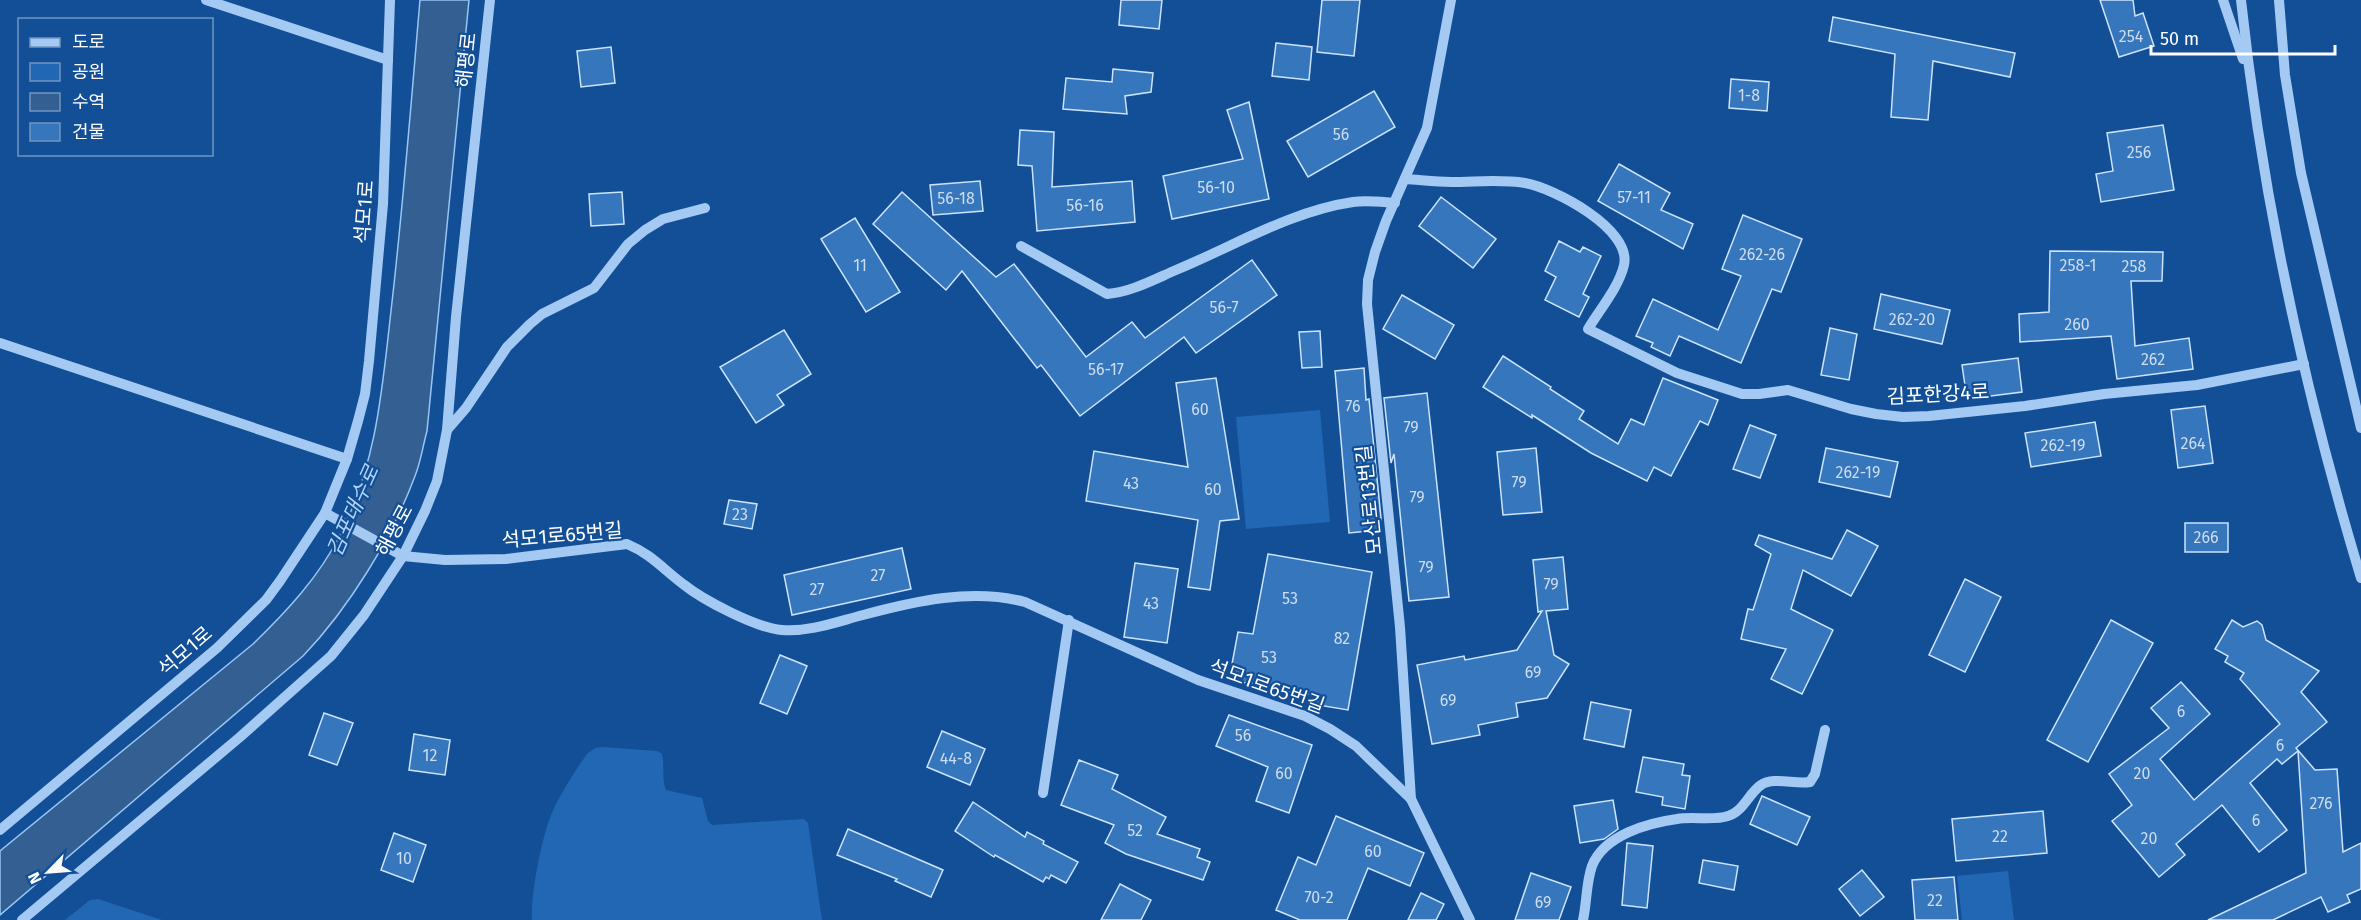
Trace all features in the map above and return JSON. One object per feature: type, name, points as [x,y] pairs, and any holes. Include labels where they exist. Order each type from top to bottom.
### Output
[{"type":"street","points":[[206,0],[388,60]]},
{"type":"street","name":"석모1로","points":[[0,830],[217,648],[245,621],[280,581],[325,513],[346,459],[365,394],[383,204],[390,0]]},
{"type":"street","name":"해평로","points":[[22,920],[240,737],[331,656],[364,615],[398,553],[425,511],[437,481],[447,430],[456,317],[490,0]]},
{"type":"street","name":"모산로13번길","points":[[1411,799],[1400,627],[1367,304],[1368,280],[1375,252],[1427,128],[1451,0]]},
{"type":"street","points":[[2223,0],[2250,79]]},
{"type":"street","points":[[2241,0],[2250,79],[2272,216],[2304,364],[2361,579]]},
{"type":"street","points":[[2278,0],[2285,75],[2301,173],[2361,428]]},
{"type":"street","name":"김포한강4로","points":[[1406,179],[1452,182],[1512,181],[1538,186],[1586,212],[1608,227],[1621,243],[1624,263],[1620,275],[1588,329],[1677,372],[1742,394],[1788,390],[1851,409],[1903,417],[1972,412],[2104,394],[2197,385],[2304,364]]},
{"type":"street","points":[[1021,246],[1107,294],[1123,292],[1213,255],[1276,225],[1324,208],[1355,202],[1395,202]]},
{"type":"street","points":[[447,430],[466,408],[507,347],[530,324],[542,314],[594,288],[628,244],[645,230],[663,219],[705,208]]},
{"type":"street","points":[[0,343],[346,459]]},
{"type":"street","name":"석모1로65번길","points":[[325,513],[398,553],[445,560],[506,559],[627,544],[646,552],[683,585],[711,602],[749,620],[780,630],[809,630],[882,610],[959,596],[1011,598],[1069,620],[1198,680],[1286,709],[1330,729],[1356,746],[1411,799],[1470,920]]},
{"type":"street","points":[[1042,793],[1069,620]]},
{"type":"street","points":[[1583,920],[1592,867],[1597,856],[1608,845],[1618,838],[1652,824],[1678,819],[1729,816],[1738,810],[1760,785],[1768,782],[1810,782],[1815,774],[1825,730]]},
{"type":"green space","points":[[1320,410],[1330,522],[1246,529],[1236,417]]},
{"type":"green space","points":[[595,748],[657,751],[662,754],[666,790],[702,798],[708,821],[712,825],[804,819],[808,823],[822,920],[532,920],[535,879],[550,816],[587,754]]},
{"type":"green space","points":[[2008,871],[2014,920],[1962,920],[1957,876]]},
{"type":"green space","points":[[98,899],[162,920],[65,920],[90,900]]},
{"type":"water","name":"김포대수로","points":[[420,0],[469,0],[427,431],[417,470],[394,524],[353,594],[303,656],[0,915],[0,851],[253,644],[301,593],[322,565],[340,535],[362,480],[381,397],[399,234]]},
{"type":"building","points":[[1121,0],[1162,0],[1159,29],[1119,25]]},
{"type":"building","points":[[1322,0],[1360,0],[1354,56],[1317,52]]},
{"type":"building","points":[[2100,0],[2133,0],[2135,16],[2143,13],[2154,46],[2119,57]]},
{"type":"building","points":[[1833,17],[2015,53],[2010,77],[1933,61],[1928,120],[1891,117],[1895,54],[1829,41]]},
{"type":"building","points":[[1276,43],[1312,47],[1309,80],[1272,76]]},
{"type":"building","points":[[611,47],[615,83],[581,87],[577,51]]},
{"type":"building","points":[[1113,69],[1153,73],[1151,92],[1125,96],[1127,114],[1063,109],[1066,78],[1112,82]]},
{"type":"building","points":[[1731,79],[1769,82],[1767,111],[1729,108]]},
{"type":"building","points":[[1374,91],[1395,127],[1308,177],[1287,141]]},
{"type":"building","points":[[1249,102],[1269,199],[1172,219],[1163,176],[1243,159],[1227,110]]},
{"type":"building","points":[[2163,125],[2174,190],[2101,202],[2096,174],[2113,171],[2107,133]]},
{"type":"building","points":[[1020,130],[1054,132],[1052,187],[1132,181],[1135,222],[1037,231],[1032,166],[1018,165]]},
{"type":"building","points":[[1619,164],[1670,193],[1661,210],[1693,224],[1683,249],[1598,201]]},
{"type":"building","points":[[980,181],[983,211],[933,215],[930,185]]},
{"type":"building","points":[[622,192],[624,224],[591,226],[589,194]]},
{"type":"building","points":[[902,192],[996,277],[1014,264],[1086,357],[1132,322],[1145,338],[1252,260],[1277,295],[1196,353],[1184,337],[1080,416],[1041,365],[1037,368],[962,271],[946,290],[873,224]]},
{"type":"building","points":[[1441,197],[1496,239],[1473,268],[1419,226]]},
{"type":"building","points":[[1743,215],[1802,239],[1781,292],[1772,289],[1741,363],[1679,336],[1670,356],[1651,347],[1653,343],[1636,336],[1653,299],[1718,330],[1741,276],[1722,269]]},
{"type":"building","points":[[855,218],[900,292],[866,312],[821,239]]},
{"type":"building","points":[[1559,241],[1580,252],[1583,247],[1601,256],[1583,294],[1589,297],[1579,317],[1545,300],[1556,277],[1545,271]]},
{"type":"building","points":[[2050,251],[2163,252],[2162,281],[2131,281],[2135,346],[2189,338],[2193,369],[2117,379],[2111,336],[2020,342],[2019,314],[2049,312]]},
{"type":"building","points":[[1881,294],[1950,310],[1942,344],[1874,329]]},
{"type":"building","points":[[1402,295],[1454,325],[1435,359],[1383,329]]},
{"type":"building","points":[[1830,328],[1857,334],[1849,380],[1821,375]]},
{"type":"building","points":[[784,330],[811,374],[777,395],[784,405],[756,423],[720,367]]},
{"type":"building","points":[[1320,331],[1322,367],[1302,368],[1299,332]]},
{"type":"building","points":[[1503,356],[1584,411],[1579,419],[1618,444],[1631,419],[1644,425],[1663,378],[1718,400],[1708,425],[1700,421],[1671,476],[1654,467],[1647,481],[1591,453],[1483,387]]},
{"type":"building","points":[[2018,358],[2022,392],[1967,399],[1962,365]]},
{"type":"building","points":[[1364,368],[1381,518],[1379,530],[1349,533],[1335,371]]},
{"type":"building","points":[[1216,378],[1239,519],[1220,521],[1210,590],[1188,587],[1198,520],[1086,501],[1094,451],[1188,467],[1176,383]]},
{"type":"building","points":[[1427,393],[1449,597],[1409,601],[1394,454],[1391,463],[1384,398]]},
{"type":"building","points":[[2205,406],[2213,463],[2178,468],[2171,410]]},
{"type":"building","points":[[2095,422],[2101,456],[2031,467],[2025,433]]},
{"type":"building","points":[[1750,425],[1776,435],[1760,478],[1733,469]]},
{"type":"building","points":[[1536,448],[1542,512],[1503,515],[1497,452]]},
{"type":"building","points":[[1826,448],[1898,462],[1890,497],[1819,482]]},
{"type":"building","points":[[729,500],[757,504],[752,529],[724,524]]},
{"type":"building","points":[[2185,523],[2228,523],[2228,552],[2185,552]]},
{"type":"building","points":[[1847,530],[1878,546],[1851,596],[1803,570],[1791,609],[1833,630],[1802,694],[1771,679],[1786,649],[1741,639],[1748,609],[1753,610],[1771,554],[1755,545],[1759,535],[1832,559]]},
{"type":"building","points":[[902,548],[911,589],[792,615],[784,575]]},
{"type":"building","points":[[1268,554],[1372,572],[1348,710],[1312,704],[1314,695],[1229,680],[1238,632],[1253,634]]},
{"type":"building","points":[[1563,557],[1568,609],[1546,611],[1554,655],[1569,664],[1547,698],[1516,703],[1518,717],[1478,725],[1480,735],[1432,744],[1417,665],[1464,656],[1465,660],[1517,650],[1542,611],[1538,612],[1533,560]]},
{"type":"building","points":[[1135,563],[1178,569],[1167,643],[1124,637]]},
{"type":"building","points":[[1965,579],[2001,597],[1965,672],[1929,655]]},
{"type":"building","points":[[2111,620],[2153,643],[2088,762],[2047,740]]},
{"type":"building","points":[[2232,620],[2243,627],[2257,621],[2262,625],[2266,640],[2319,671],[2301,692],[2327,722],[2296,748],[2315,770],[2337,769],[2343,852],[2361,843],[2361,889],[2347,895],[2350,902],[2328,912],[2321,897],[2273,920],[2208,920],[2306,873],[2298,751],[2282,764],[2277,759],[2250,783],[2287,830],[2259,852],[2222,805],[2176,844],[2185,855],[2159,877],[2112,821],[2132,805],[2109,774],[2169,728],[2151,708],[2181,682],[2210,714],[2160,759],[2194,800],[2280,724],[2240,679],[2244,673],[2225,662],[2228,656],[2215,649]]},
{"type":"building","points":[[780,655],[807,666],[787,714],[760,703]]},
{"type":"building","points":[[1591,702],[1631,710],[1624,747],[1584,739]]},
{"type":"building","points":[[324,713],[353,723],[337,765],[309,755]]},
{"type":"building","points":[[1229,715],[1312,745],[1289,813],[1256,801],[1268,767],[1216,746]]},
{"type":"building","points":[[942,731],[985,749],[970,785],[927,767]]},
{"type":"building","points":[[414,734],[450,740],[445,775],[409,770]]},
{"type":"building","points":[[1643,757],[1684,764],[1682,775],[1690,776],[1685,809],[1662,805],[1663,797],[1636,792]]},
{"type":"building","points":[[1079,760],[1118,775],[1112,789],[1166,817],[1157,834],[1200,849],[1197,857],[1210,862],[1203,880],[1126,854],[1105,843],[1114,825],[1061,805]]},
{"type":"building","points":[[1762,796],[1810,817],[1797,845],[1750,824]]},
{"type":"building","points":[[1613,800],[1618,829],[1604,839],[1580,843],[1574,806]]},
{"type":"building","points":[[973,802],[1025,837],[1027,832],[1044,841],[1043,844],[1078,862],[1066,883],[1051,875],[1043,882],[995,855],[994,857],[955,831]]},
{"type":"building","points":[[2043,811],[2047,853],[1956,861],[1952,819]]},
{"type":"building","points":[[1336,816],[1424,853],[1410,886],[1368,868],[1347,920],[1300,920],[1276,910],[1298,857],[1316,865]]},
{"type":"building","points":[[848,829],[943,870],[931,897],[895,881],[897,879],[837,855]]},
{"type":"building","points":[[394,833],[426,845],[413,882],[381,870]]},
{"type":"building","points":[[1627,843],[1653,846],[1647,908],[1622,905]]},
{"type":"building","points":[[1703,860],[1738,866],[1734,890],[1699,883]]},
{"type":"building","points":[[1862,870],[1884,897],[1860,916],[1839,889]]},
{"type":"building","points":[[1531,873],[1571,887],[1559,920],[1515,920]]},
{"type":"building","points":[[1954,877],[1958,920],[1915,920],[1912,880]]},
{"type":"building","points":[[1120,884],[1151,900],[1141,920],[1101,920]]},
{"type":"building","points":[[1421,893],[1444,904],[1436,920],[1408,920]]}]
